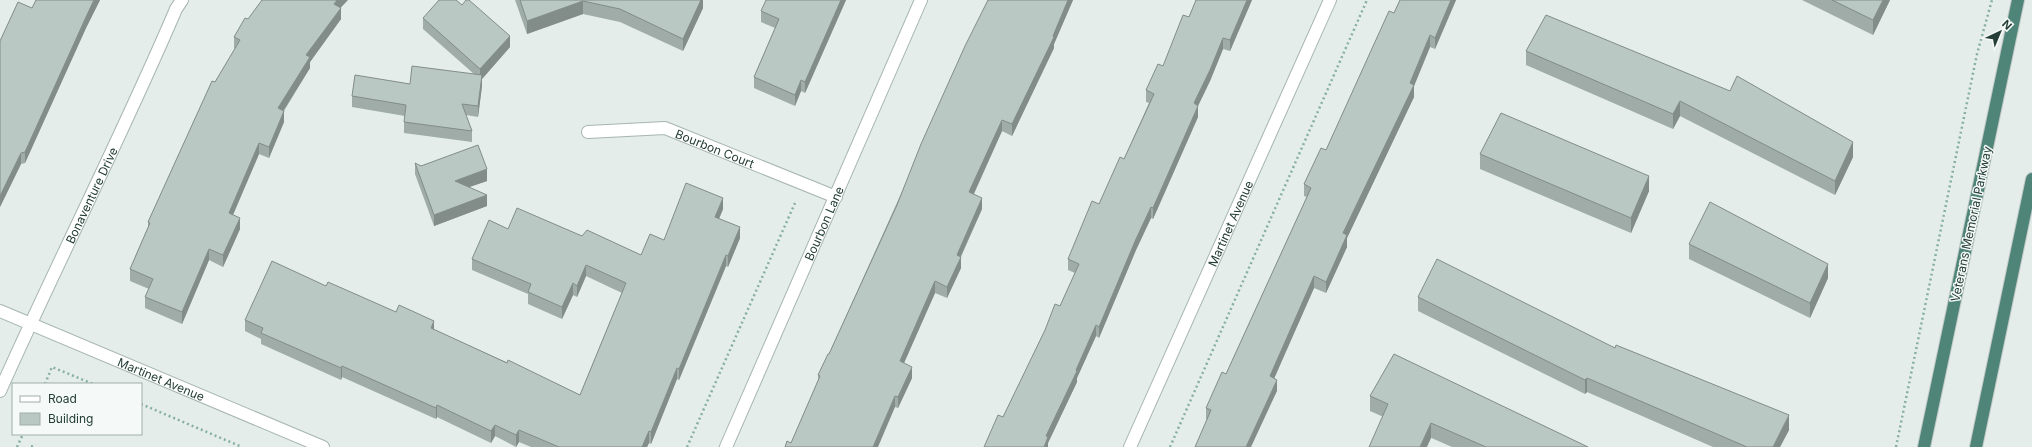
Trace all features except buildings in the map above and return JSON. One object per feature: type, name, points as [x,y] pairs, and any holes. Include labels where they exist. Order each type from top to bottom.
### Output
[{"type":"highway","name":"Veterans Memorial Parkway","points":[[1924,447],[2018,0]]},
{"type":"highway","points":[[1976,447],[2032,179]]},
{"type":"street","name":"Bonaventure Drive","points":[[0,391],[30,323],[143,86],[176,9],[182,0]]},
{"type":"street","name":"Bourbon Lane","points":[[726,447],[921,0]]},
{"type":"street","name":"Martinet Avenue","points":[[1130,447],[1330,0]]},
{"type":"street","name":"Bourbon Court","points":[[588,132],[665,128],[836,197]]},
{"type":"street","name":"Martinet Avenue","points":[[0,311],[323,447]]},
{"type":"path","points":[[1170,447],[1367,0]]},
{"type":"path","points":[[1896,447],[1977,54],[1992,0]]},
{"type":"path","points":[[687,447],[798,197]]},
{"type":"path","points":[[45,383],[52,367],[91,383]]},
{"type":"path","points":[[142,404],[242,447]]},
{"type":"path","points":[[17,447],[23,435]]}]
